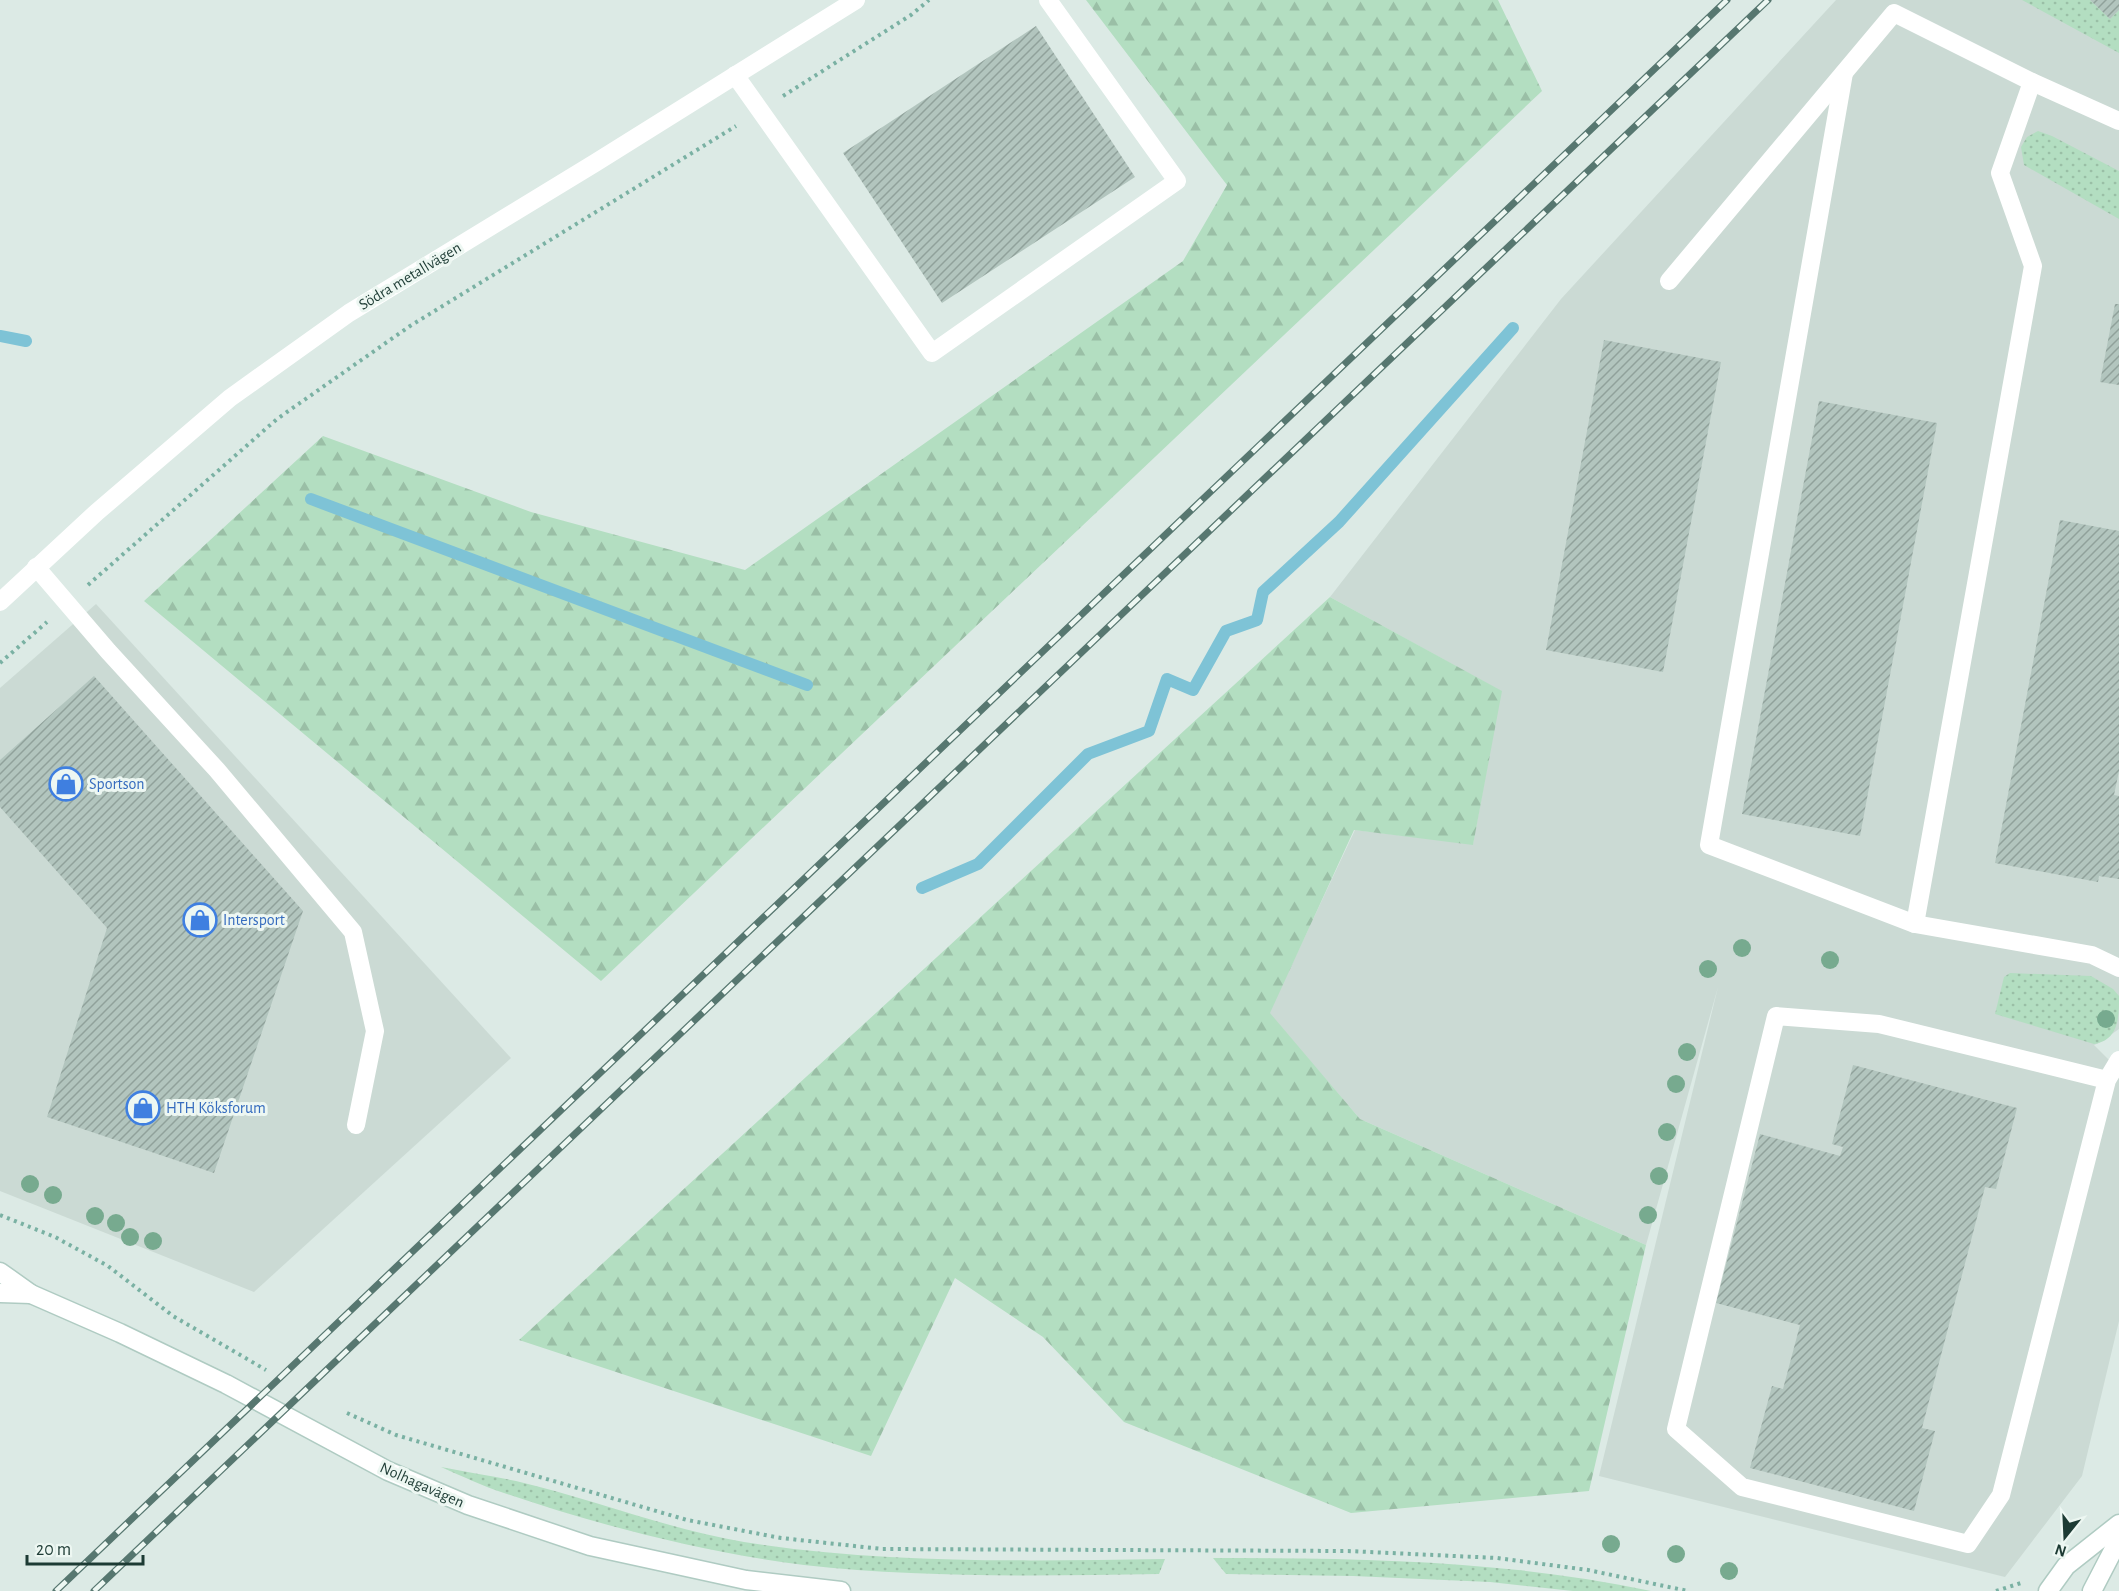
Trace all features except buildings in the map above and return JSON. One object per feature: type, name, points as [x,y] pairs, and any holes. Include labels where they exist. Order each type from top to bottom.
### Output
[{"type":"street","name":"Södra metallvägen","points":[[0,602],[97,512],[230,398],[349,313],[856,0]]},
{"type":"street","points":[[735,75],[932,353],[1177,181],[1048,0]]},
{"type":"street","points":[[1669,281],[1894,13],[2119,121]]},
{"type":"street","points":[[1844,73],[1709,845],[1915,924],[2092,955],[2119,968]]},
{"type":"street","points":[[1915,924],[2033,266],[2000,173],[2032,81]]},
{"type":"street","points":[[36,567],[66,604],[217,770],[353,932],[375,1031],[356,1125]]},
{"type":"street","points":[[2108,1080],[1879,1024],[1776,1016],[1677,1429],[1742,1486],[1968,1544],[2001,1495],[2108,1080],[2119,1060]]},
{"type":"street","name":"Nolhagavägen","points":[[0,1272],[31,1294],[120,1333],[226,1384],[388,1471],[468,1505],[590,1546],[746,1580],[841,1591]]},
{"type":"street","name":"Nolhagavägen","points":[[0,1293],[31,1294]]},
{"type":"street","points":[[2048,1591],[2066,1566],[2119,1524]]},
{"type":"street","points":[[2092,1591],[2119,1539]]},
{"type":"path","points":[[0,663],[278,418],[410,326],[760,111],[910,15],[929,0]]},
{"type":"path","points":[[0,1215],[56,1237],[108,1266],[173,1316],[272,1373]]},
{"type":"path","points":[[337,1408],[396,1435],[687,1521],[781,1538],[882,1549],[1348,1551],[1497,1557],[1588,1570],[1689,1591]]},
{"type":"shaded area","points":[[1836,0],[2119,0],[2119,1029],[2094,1045],[2119,1070],[2119,1321],[2082,1476],[2005,1577],[1599,1476],[1718,987],[1646,1245],[1360,1119],[1269,1013],[1355,830],[1473,844],[1501,691],[1330,597],[1561,299]]},
{"type":"shaded area","points":[[96,604],[511,1058],[254,1292],[0,1191],[0,688]]},
{"type":"green space","points":[[1086,0],[1498,0],[1542,91],[601,981],[144,601],[323,436],[531,512],[745,570],[1183,261],[1227,185]]},
{"type":"green space","points":[[2022,0],[2090,0],[2110,19],[2119,10],[2119,53]]},
{"type":"green space","points":[[2038,131],[2119,171],[2119,219],[2024,165],[2021,147],[2027,137]]},
{"type":"green space","points":[[1330,597],[1502,691],[1473,845],[1354,830],[1270,1013],[1360,1119],[1646,1245],[1589,1491],[1351,1513],[1124,1422],[1043,1337],[955,1278],[871,1456],[519,1340]]},
{"type":"green space","points":[[2010,973],[2091,976],[2113,989],[2119,996],[2118,1019],[2113,1033],[2102,1042],[2094,1044],[1995,1014],[2004,977]]},
{"type":"green space","points":[[441,1467],[545,1488],[687,1530],[744,1542],[796,1549],[954,1560],[1165,1559],[1159,1574],[937,1574],[804,1565],[729,1553],[614,1527],[496,1490]]},
{"type":"green space","points":[[1213,1558],[1379,1560],[1488,1567],[1542,1573],[1651,1591],[1573,1591],[1490,1582],[1353,1576],[1226,1574]]},
{"type":"waterway","points":[[922,888],[978,864],[1088,754],[1149,731],[1167,679],[1193,690],[1226,631],[1257,620],[1263,592],[1339,522],[1513,328]]},
{"type":"waterway","points":[[0,336],[26,341]]},
{"type":"waterway","points":[[311,499],[807,685]]},
{"type":"railway","points":[[56,1591],[1727,0]]},
{"type":"railway","points":[[94,1591],[1768,0]]},
{"type":"place","name":"Sportson","points":[[66,784]]},
{"type":"place","name":"Intersport","points":[[200,920]]},
{"type":"place","name":"HTH Köksforum","points":[[143,1108]]}]
